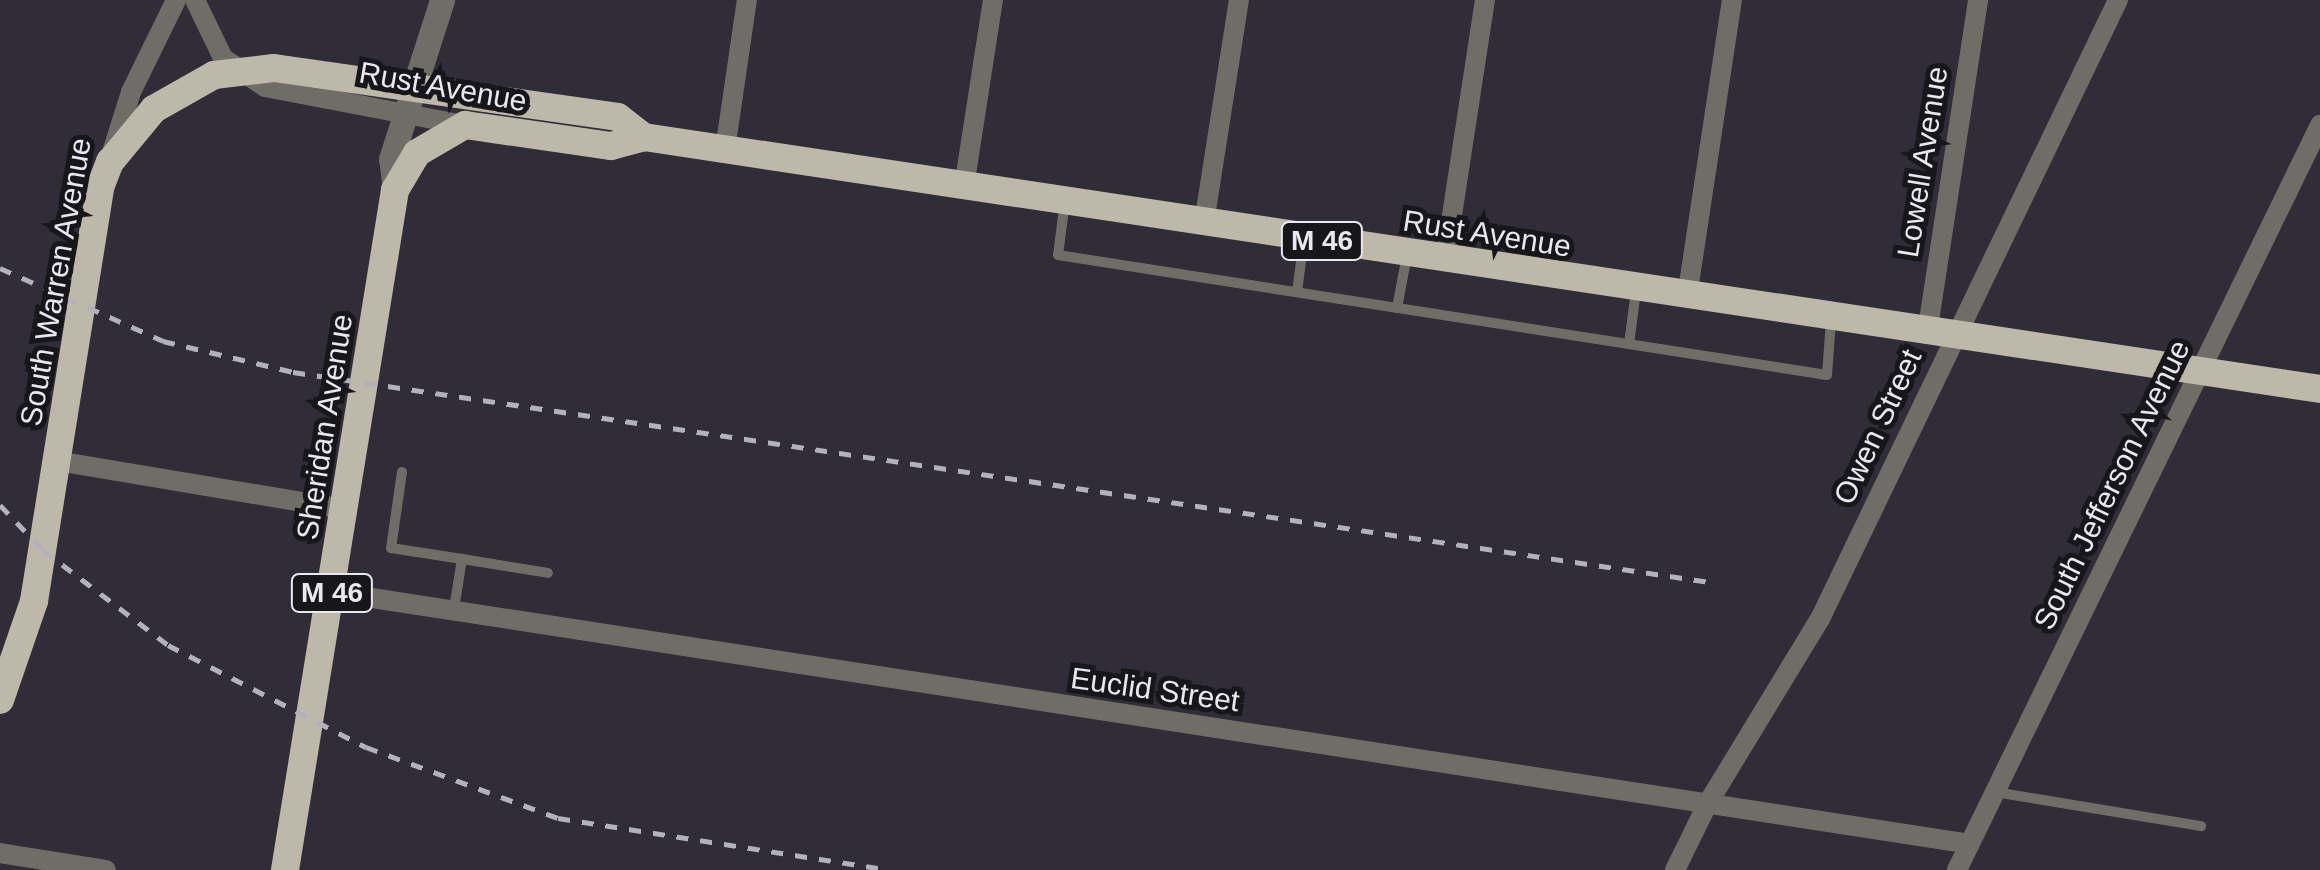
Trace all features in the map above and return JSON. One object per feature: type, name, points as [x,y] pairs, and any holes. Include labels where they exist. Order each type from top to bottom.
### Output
[{"type":"highway","name":"Rust Avenue","points":[[110,162],[176,94],[236,70],[292,69],[410,99],[618,117],[644,137]]},
{"type":"highway","name":"Rust Avenue","points":[[465,125],[611,146],[644,137],[1941,336],[2320,389]]},
{"type":"highway","name":"M 46","points":[[395,190],[417,153],[465,125]]},
{"type":"highway","name":"South Warren Avenue","points":[[0,700],[34,601],[97,205],[110,162]]},
{"type":"highway","name":"Sheridan Avenue","points":[[286,870],[395,190]]},
{"type":"street","name":"South Warren Avenue","points":[[110,162],[118,123],[176,0]]},
{"type":"street","points":[[195,0],[213,44],[236,70]]},
{"type":"street","name":"Sheridan Avenue","points":[[395,190],[392,159],[442,0]]},
{"type":"street","points":[[725,150],[747,0]]},
{"type":"street","points":[[964,186],[993,0]]},
{"type":"street","points":[[1204,223],[1239,0]]},
{"type":"street","points":[[1446,261],[1485,0]]},
{"type":"street","points":[[1686,297],[1732,0]]},
{"type":"street","name":"Lowell Avenue","points":[[1941,336],[1978,0]]},
{"type":"street","name":"Owen Street","points":[[1675,870],[1708,803],[1789,678],[1941,336],[2118,0]]},
{"type":"street","name":"Rust Avenue","points":[[410,99],[465,125]]},
{"type":"street","name":"South Jefferson Avenue","points":[[1957,870],[2320,125]]},
{"type":"street","points":[[57,460],[345,509]]},
{"type":"street","name":"Euclid Street","points":[[332,592],[453,616],[1970,844]]},
{"type":"street","points":[[0,853],[68,867],[106,870]]},
{"type":"lane","points":[[1065,201],[1058,254],[1826,375],[1831,319]]},
{"type":"lane","points":[[1297,292],[1304,238]]},
{"type":"lane","points":[[1397,308],[1406,254]]},
{"type":"lane","points":[[1629,344],[1636,289]]},
{"type":"lane","points":[[402,472],[391,548],[548,574]]},
{"type":"lane","points":[[453,616],[462,559]]},
{"type":"lane","points":[[1995,792],[2201,826]]},
{"type":"railway","points":[[0,268],[163,341],[293,372],[1716,583]]},
{"type":"railway","points":[[0,505],[43,550],[168,645],[366,747],[558,818],[889,870]]}]
